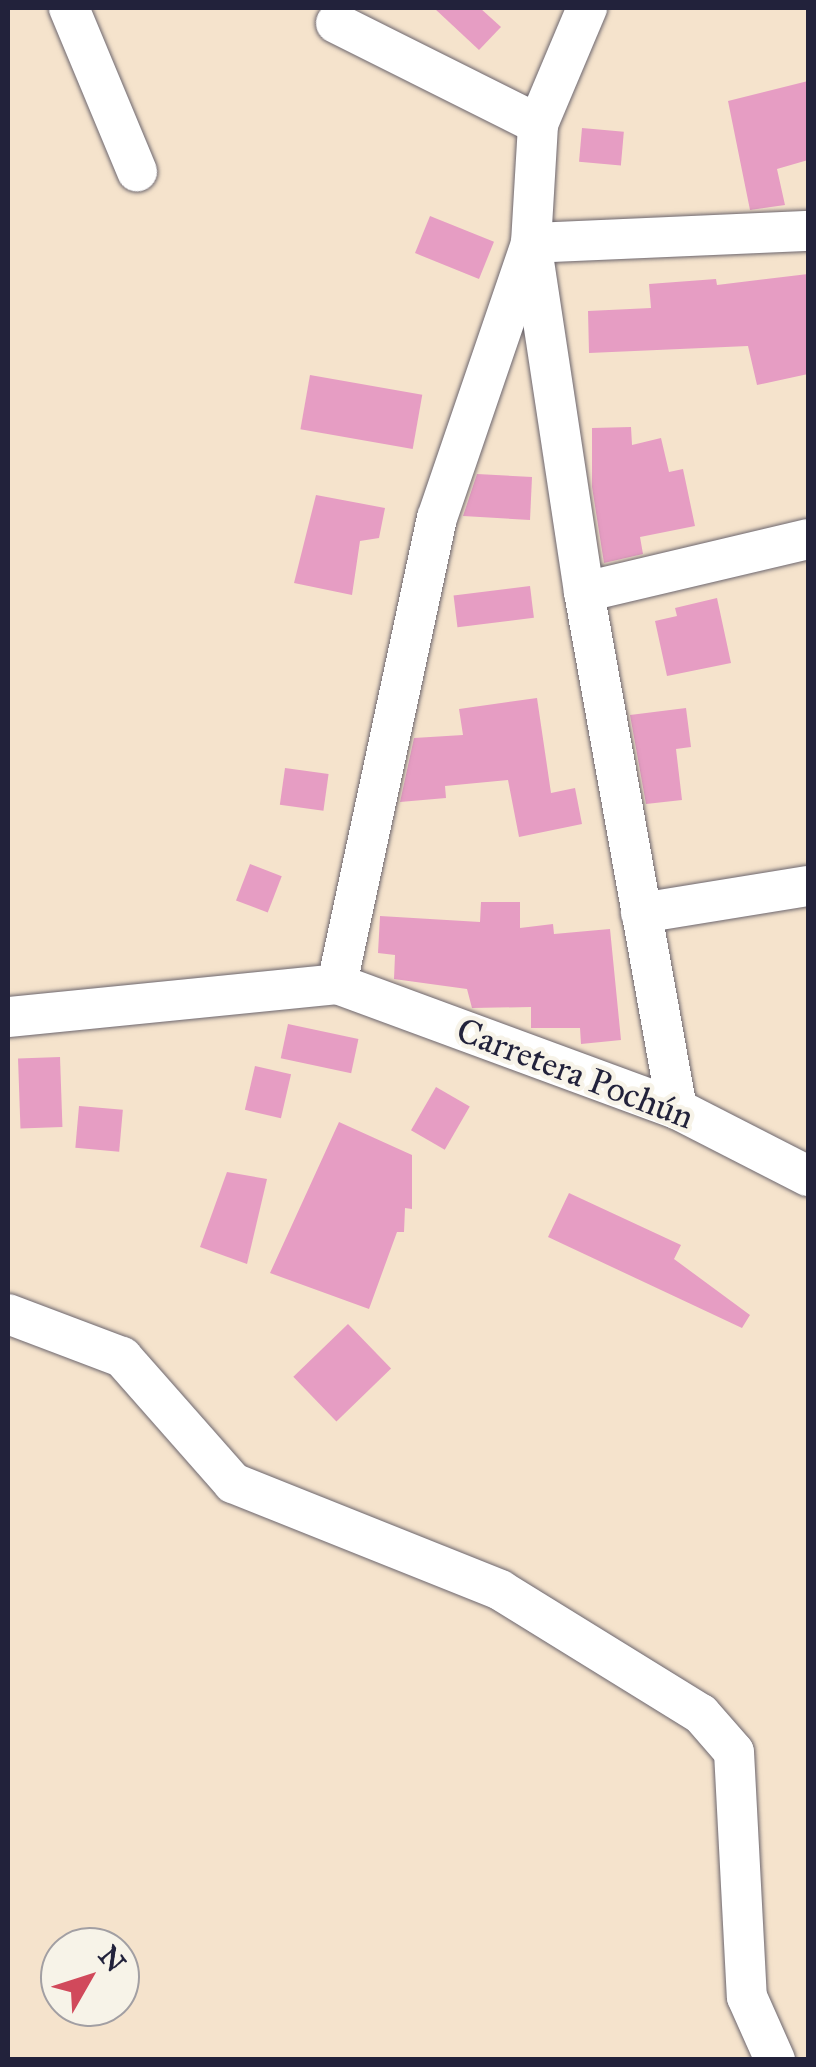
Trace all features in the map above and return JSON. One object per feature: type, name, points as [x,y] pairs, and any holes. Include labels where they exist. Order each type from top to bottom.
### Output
[{"type":"street","points":[[70,8],[137,170]]},
{"type":"street","points":[[587,8],[538,124],[531,243],[584,592],[676,1109]]},
{"type":"street","points":[[336,24],[538,124]]},
{"type":"street","points":[[531,243],[808,231]]},
{"type":"street","points":[[8,1018],[337,984],[437,518],[531,243]]},
{"type":"street","points":[[584,592],[808,539]]},
{"type":"street","points":[[641,913],[808,886]]},
{"type":"street","name":"Carretera Pochún","points":[[337,984],[676,1109],[808,1176]]},
{"type":"street","points":[[8,1314],[122,1357],[233,1483],[500,1590],[701,1714],[734,1752],[747,1997],[774,2060]]},
{"type":"building","points":[[434,8],[480,8],[501,27],[479,50]]},
{"type":"building","points":[[808,81],[808,160],[777,169],[785,205],[750,210],[728,101]]},
{"type":"building","points":[[582,128],[624,132],[621,166],[579,162]]},
{"type":"building","points":[[430,216],[494,242],[479,279],[415,253]]},
{"type":"building","points":[[808,274],[808,374],[757,385],[748,346],[589,353],[588,311],[651,308],[649,284],[716,279],[717,285]]},
{"type":"building","points":[[310,375],[422,395],[413,449],[300,429]]},
{"type":"building","points":[[631,427],[632,445],[661,438],[669,472],[683,469],[695,526],[640,537],[643,554],[604,563],[592,487],[592,428]]},
{"type":"building","points":[[477,474],[532,477],[530,520],[463,516]]},
{"type":"building","points":[[316,495],[385,508],[379,538],[360,541],[352,595],[294,583]]},
{"type":"building","points":[[530,586],[534,618],[457,627],[454,595]]},
{"type":"building","points":[[717,598],[731,663],[667,676],[655,621],[677,616],[675,608]]},
{"type":"building","points":[[537,698],[551,793],[575,788],[582,824],[519,837],[508,780],[445,786],[446,798],[400,802],[414,738],[463,735],[459,709]]},
{"type":"building","points":[[686,708],[691,747],[676,749],[682,800],[646,804],[630,715]]},
{"type":"building","points":[[285,768],[329,774],[323,811],[280,805]]},
{"type":"building","points":[[250,864],[282,876],[268,913],[236,900]]},
{"type":"building","points":[[481,902],[520,902],[520,928],[553,924],[554,934],[610,929],[621,1040],[581,1044],[580,1028],[531,1028],[531,1007],[472,1008],[467,989],[394,979],[395,955],[378,953],[380,916],[480,922]]},
{"type":"building","points":[[288,1024],[358,1039],[351,1073],[281,1058]]},
{"type":"building","points":[[60,1057],[62,1127],[20,1128],[18,1058]]},
{"type":"building","points":[[255,1066],[291,1074],[281,1118],[245,1110]]},
{"type":"building","points":[[436,1087],[470,1106],[445,1150],[411,1130]]},
{"type":"building","points":[[79,1106],[123,1110],[119,1152],[75,1148]]},
{"type":"building","points":[[339,1122],[412,1155],[412,1209],[405,1208],[404,1232],[397,1232],[369,1309],[270,1273]]},
{"type":"building","points":[[227,1172],[267,1179],[247,1264],[200,1247]]},
{"type":"building","points":[[569,1193],[681,1245],[674,1259],[750,1315],[742,1328],[548,1237]]},
{"type":"building","points":[[348,1324],[391,1369],[336,1421],[293,1377]]}]
